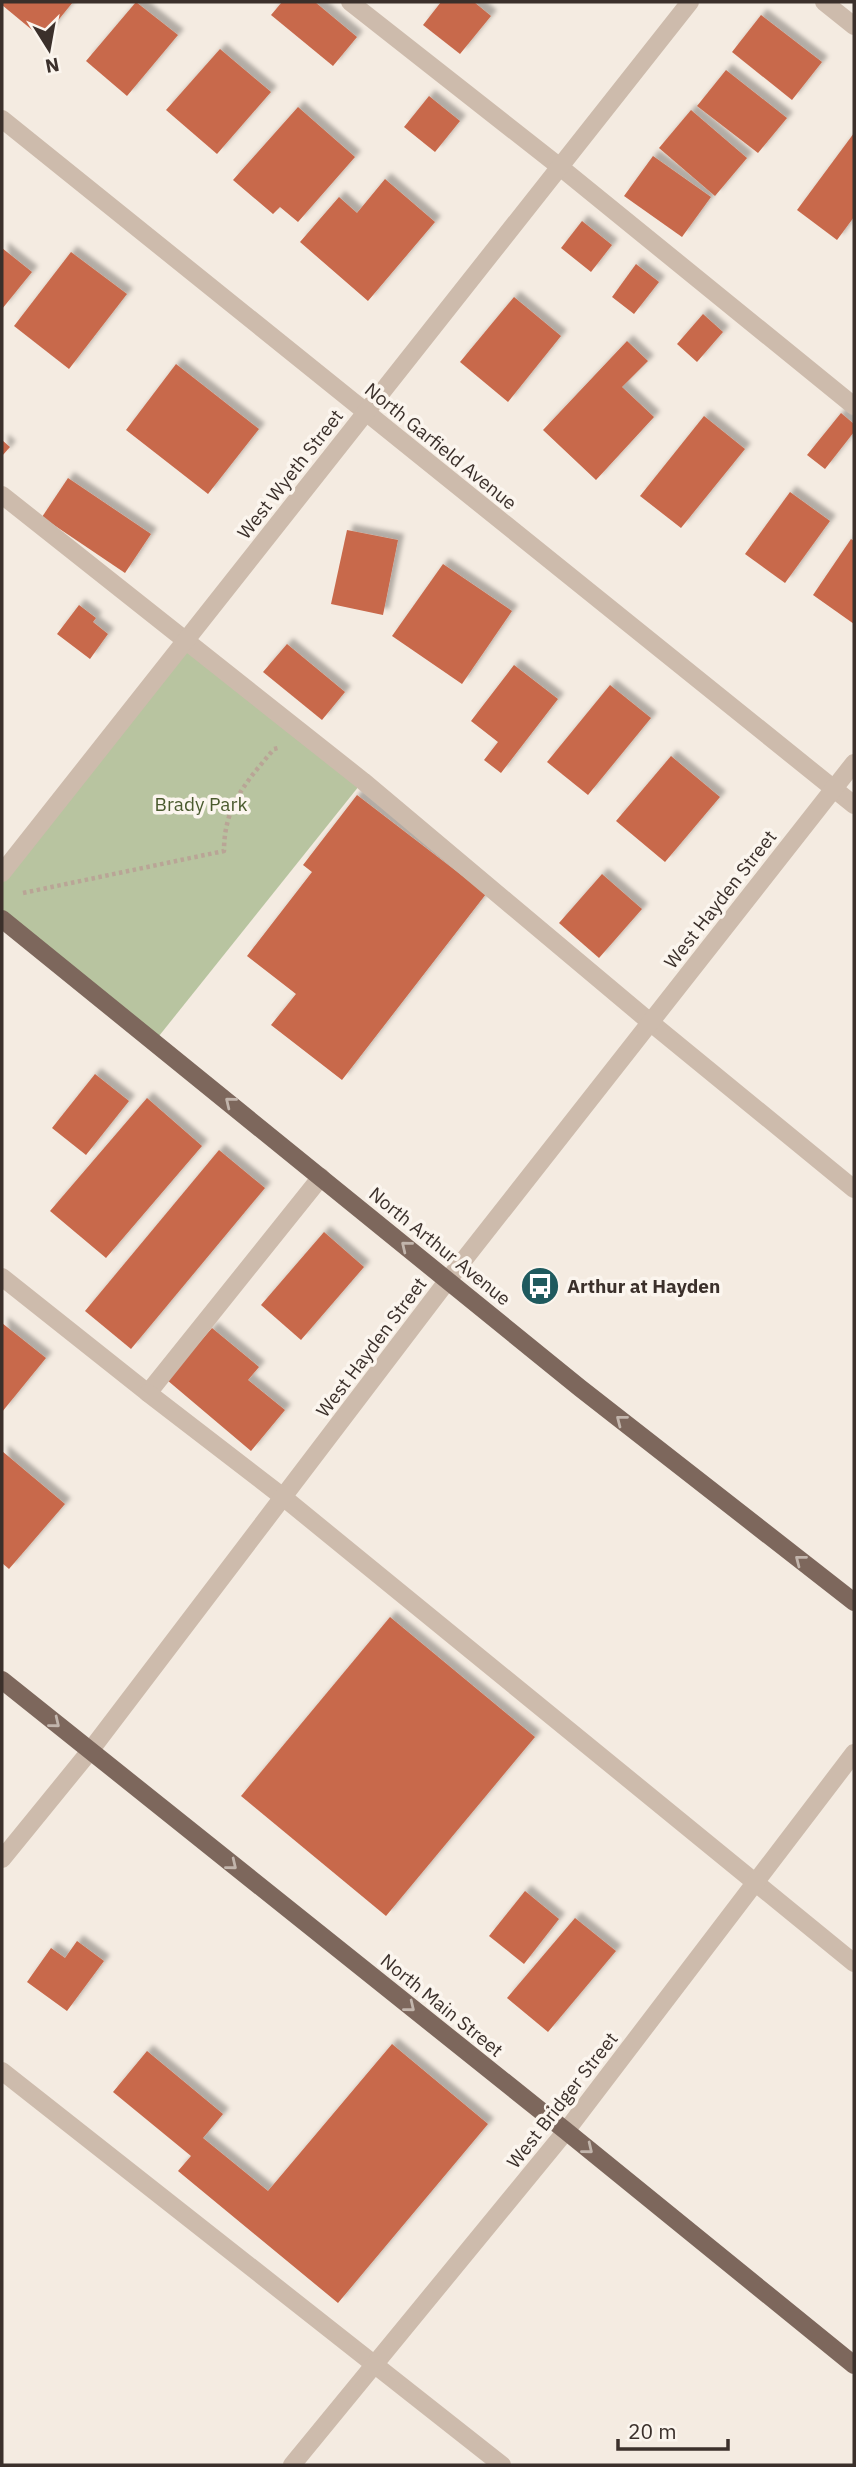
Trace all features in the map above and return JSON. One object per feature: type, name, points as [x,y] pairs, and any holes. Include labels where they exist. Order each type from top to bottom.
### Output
[{"type":"main road","name":"North Arthur Avenue","points":[[2,919],[580,1388],[854,1602]]},
{"type":"main road","name":"North Main Street","points":[[2,1680],[854,2365]]},
{"type":"street","points":[[350,2],[560,167],[854,406]]},
{"type":"street","name":"West Wyeth Street","points":[[2,873],[690,2]]},
{"type":"street","points":[[824,2],[854,26]]},
{"type":"street","name":"North Garfield Avenue","points":[[2,119],[854,805]]},
{"type":"street","points":[[2,495],[309,738],[854,1189]]},
{"type":"street","name":"West Hayden Street","points":[[2,1858],[90,1751],[448,1280],[854,764]]},
{"type":"street","points":[[148,1393],[321,1177]]},
{"type":"street","points":[[2,1276],[283,1497],[854,1963]]},
{"type":"street","name":"West Bridger Street","points":[[292,2465],[376,2366],[566,2131],[854,1753]]},
{"type":"street","points":[[2,2071],[502,2465]]},
{"type":"path","points":[[15,894],[224,851],[224,831],[236,798],[246,782],[274,749],[309,738]]},
{"type":"green space","name":"Brady Park","points":[[186,640],[363,781],[155,1041],[2,919],[2,873]]},
{"type":"building","points":[[2,2],[73,2],[43,39],[2,5]]},
{"type":"building","points":[[136,2],[178,35],[127,96],[86,61]]},
{"type":"building","points":[[282,2],[315,2],[357,37],[333,66],[271,15]]},
{"type":"building","points":[[441,2],[474,2],[491,16],[460,54],[423,25]]},
{"type":"building","points":[[761,15],[822,62],[792,100],[732,52]]},
{"type":"building","points":[[220,49],[271,92],[217,154],[166,110]]},
{"type":"building","points":[[726,70],[787,118],[758,153],[697,106]]},
{"type":"building","points":[[429,96],[460,121],[435,152],[404,127]]},
{"type":"building","points":[[298,107],[355,157],[298,222],[280,207],[273,214],[233,180]]},
{"type":"building","points":[[691,110],[747,158],[715,196],[659,148]]},
{"type":"building","points":[[854,133],[854,217],[837,240],[797,210]]},
{"type":"building","points":[[653,156],[711,197],[682,237],[624,196]]},
{"type":"building","points":[[385,179],[435,222],[368,301],[300,242],[339,197],[357,213]]},
{"type":"building","points":[[582,221],[612,245],[591,272],[561,248]]},
{"type":"building","points":[[2,248],[32,272],[2,309]]},
{"type":"building","points":[[71,252],[127,294],[69,369],[14,326]]},
{"type":"building","points":[[636,264],[659,282],[634,314],[612,297]]},
{"type":"building","points":[[514,297],[561,336],[508,402],[460,362]]},
{"type":"building","points":[[703,314],[723,332],[697,362],[677,344]]},
{"type":"building","points":[[627,341],[648,361],[622,387],[654,417],[596,480],[543,430]]},
{"type":"building","points":[[176,364],[259,429],[208,494],[126,430]]},
{"type":"building","points":[[841,413],[854,424],[854,432],[825,469],[807,455]]},
{"type":"building","points":[[704,416],[745,449],[681,528],[640,496]]},
{"type":"building","points":[[2,440],[10,447],[2,456]]},
{"type":"building","points":[[68,478],[151,534],[125,573],[42,517]]},
{"type":"building","points":[[790,492],[830,521],[785,583],[745,554]]},
{"type":"building","points":[[347,530],[398,540],[383,615],[331,604]]},
{"type":"building","points":[[851,539],[854,541],[854,624],[813,595]]},
{"type":"building","points":[[443,564],[512,611],[462,684],[392,636]]},
{"type":"building","points":[[79,605],[96,618],[93,622],[108,634],[90,659],[57,634]]},
{"type":"building","points":[[287,644],[345,692],[322,720],[263,672]]},
{"type":"building","points":[[514,665],[558,699],[501,773],[484,760],[498,742],[471,721]]},
{"type":"building","points":[[610,685],[651,718],[588,795],[547,762]]},
{"type":"building","points":[[671,756],[720,797],[665,862],[616,821]]},
{"type":"building","points":[[357,795],[486,894],[342,1080],[271,1025],[296,994],[247,956],[312,872],[303,865]]},
{"type":"building","points":[[602,874],[642,909],[599,958],[559,923]]},
{"type":"building","points":[[95,1074],[129,1101],[86,1155],[52,1128]]},
{"type":"building","points":[[147,1098],[202,1146],[106,1258],[50,1211]]},
{"type":"building","points":[[219,1150],[265,1188],[131,1349],[85,1311]]},
{"type":"building","points":[[324,1232],[364,1267],[301,1340],[261,1305]]},
{"type":"building","points":[[2,1323],[46,1358],[2,1412]]},
{"type":"building","points":[[212,1328],[259,1367],[248,1380],[285,1410],[251,1451],[167,1380]]},
{"type":"building","points":[[2,1451],[65,1504],[9,1569],[2,1563]]},
{"type":"building","points":[[390,1617],[535,1737],[386,1916],[241,1796]]},
{"type":"building","points":[[525,1891],[559,1919],[524,1964],[489,1936]]},
{"type":"building","points":[[575,1918],[616,1951],[548,2032],[507,1998]]},
{"type":"building","points":[[77,1941],[104,1961],[67,2011],[27,1982],[51,1948],[65,1958]]},
{"type":"building","points":[[392,2044],[488,2124],[338,2303],[178,2171],[191,2156],[113,2092],[147,2051],[223,2114],[203,2138],[268,2191]]},
{"type":"place","name":"Arthur at Hayden","points":[[540,1286]]}]
